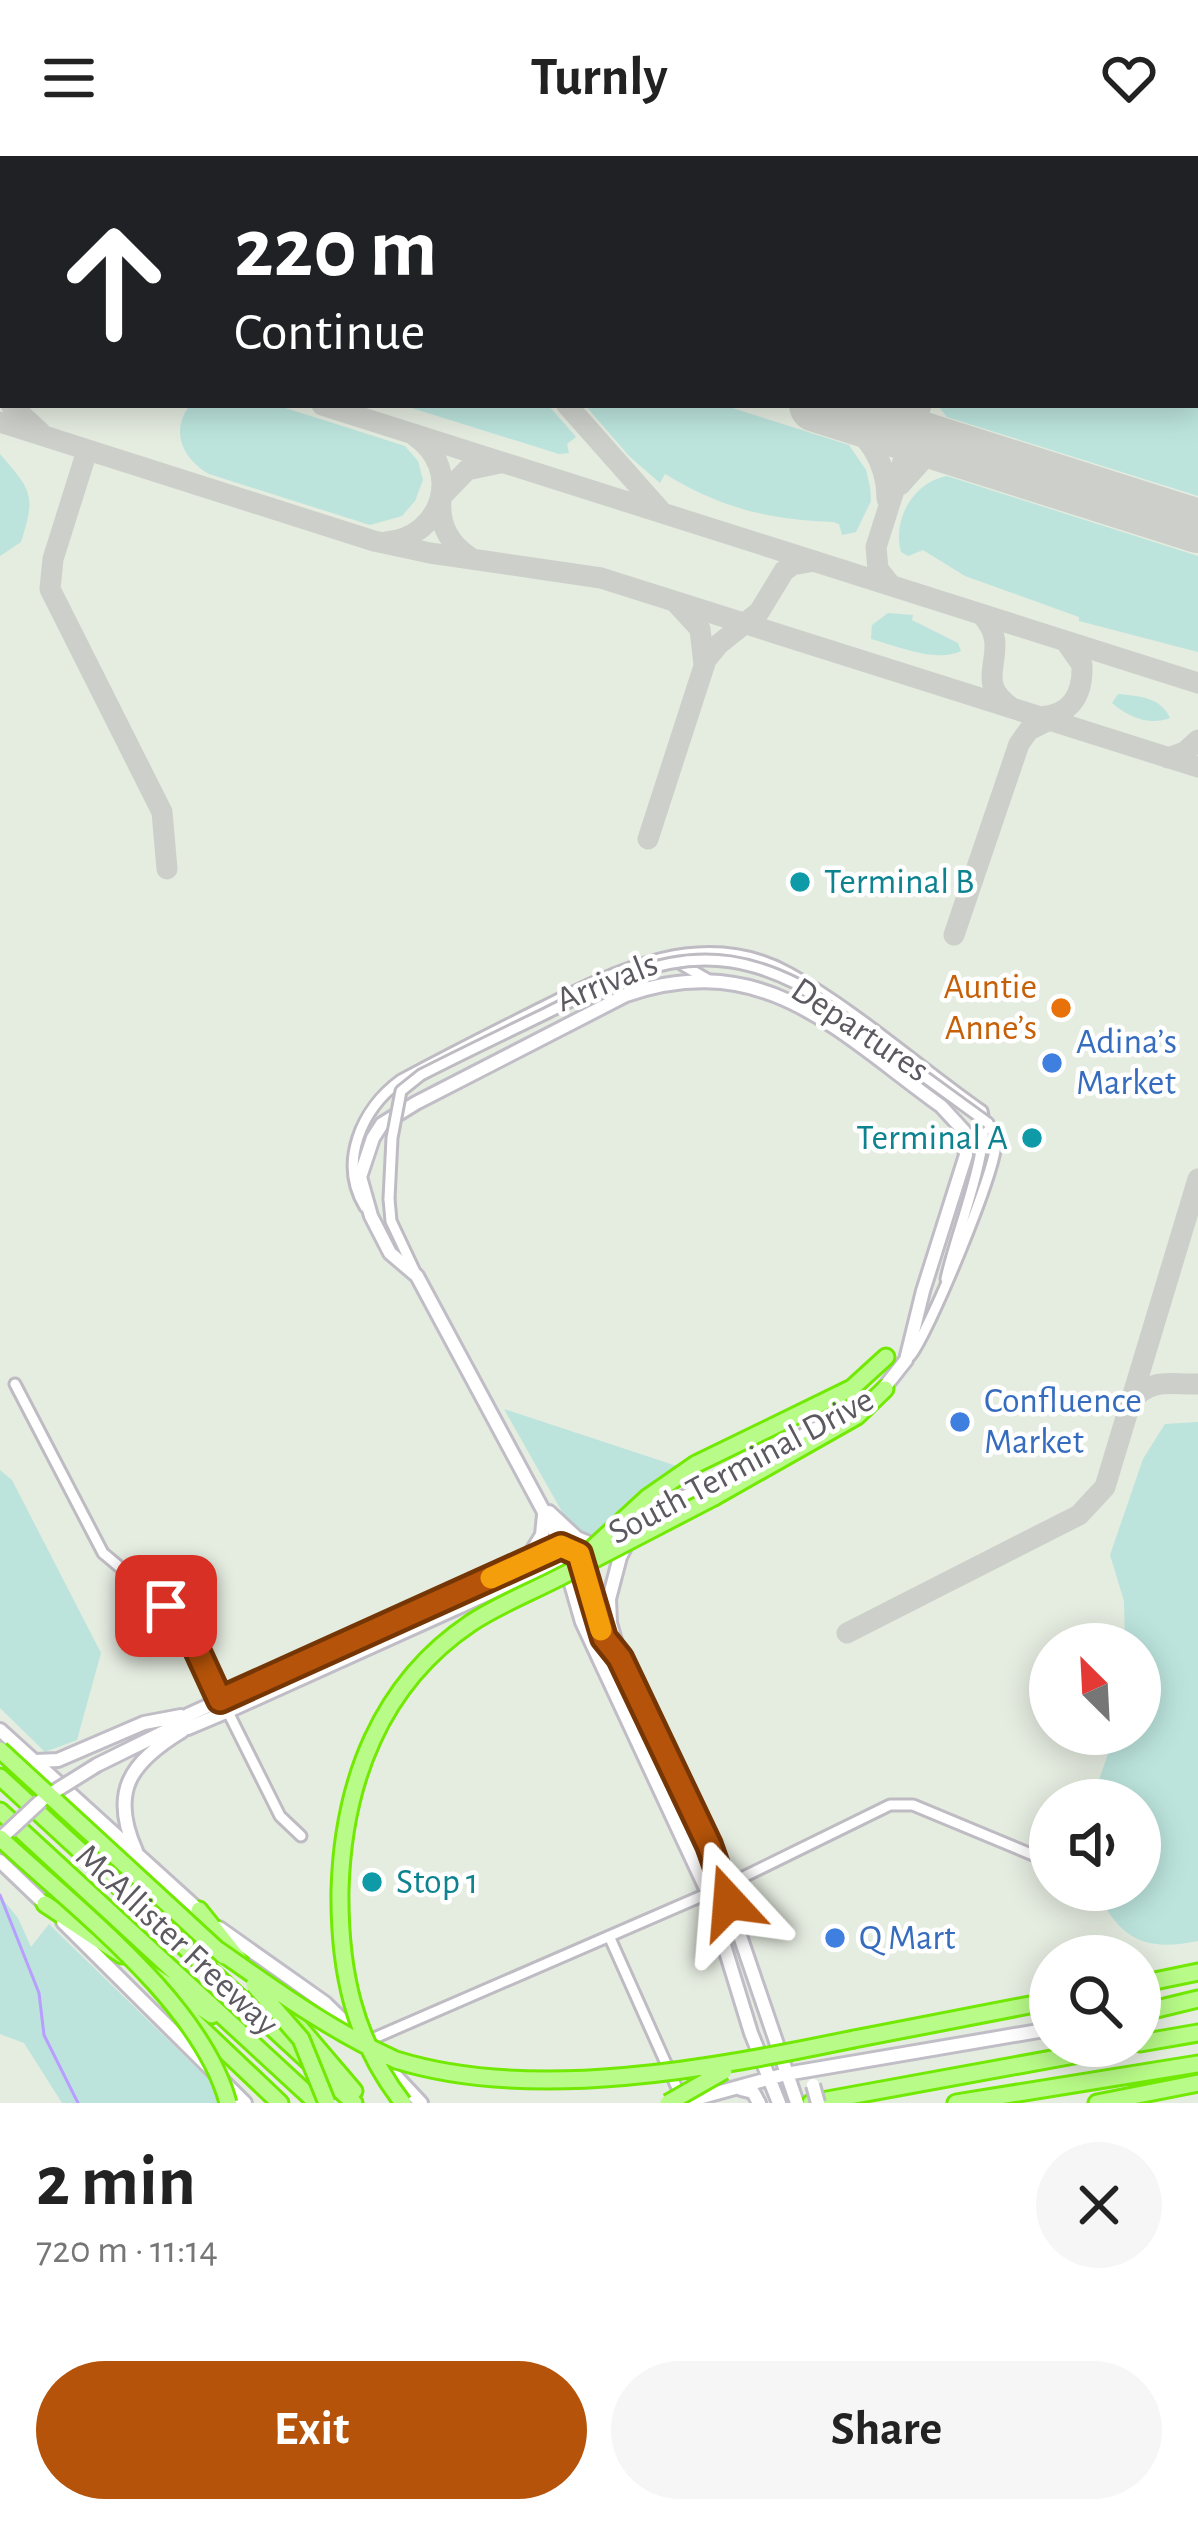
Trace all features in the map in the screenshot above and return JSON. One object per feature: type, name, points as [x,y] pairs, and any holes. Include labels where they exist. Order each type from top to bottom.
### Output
[{"type":"highway","points":[[413,2101],[371,2057],[355,2019],[344,1973],[340,1925],[344,1834],[364,1751],[392,1702],[433,1653],[647,1498],[696,1464],[852,1388],[886,1357]]},
{"type":"highway","points":[[562,1561],[714,1497],[857,1416],[885,1389]]},
{"type":"highway","points":[[0,1750],[218,1950],[293,2028],[307,2050],[327,2103]]},
{"type":"highway","name":"McAllister Freeway","points":[[0,1777],[359,2103]]},
{"type":"highway","name":"McAllister Freeway","points":[[0,1811],[317,2103]]},
{"type":"highway","points":[[0,1838],[280,2103]]},
{"type":"highway","points":[[44,1904],[253,2042]]},
{"type":"highway","points":[[199,1910],[359,2103]]},
{"type":"highway","points":[[218,1950],[333,2028],[399,2062],[428,2072],[523,2088],[561,2089],[742,2062],[1029,2005]]},
{"type":"highway","points":[[1161,1980],[1198,1972]]},
{"type":"highway","points":[[168,1996],[233,2101]]},
{"type":"highway","points":[[1161,2010],[1198,2002]]},
{"type":"highway","points":[[1161,2039],[1198,2033]]},
{"type":"highway","points":[[668,2103],[742,2062]]},
{"type":"highway","points":[[814,2097],[1029,2062]]},
{"type":"highway","points":[[956,2103],[1198,2064]]},
{"type":"highway","points":[[1096,2103],[1198,2083]]},
{"type":"main road","points":[[777,2098],[751,2033],[708,1893],[579,1610],[544,1508],[417,1276],[391,1253],[370,1216],[360,1177],[382,1124],[626,995],[659,984],[707,979],[738,983],[800,1004],[941,1106],[964,1130],[967,1145],[960,1180],[922,1291],[906,1360]]},
{"type":"main road","name":"South Terminal Drive","points":[[524,1571],[579,1554],[855,1409],[885,1389],[906,1360]]},
{"type":"main road","points":[[544,1508],[581,1541],[594,1545]]},
{"type":"main road","points":[[369,1641],[451,1611],[524,1571],[538,1547],[544,1508]]},
{"type":"main road","points":[[648,1514],[620,1557],[609,1599],[610,1623],[620,1658],[709,1845],[795,2096]]},
{"type":"main road","points":[[579,1554],[604,1638],[620,1658]]},
{"type":"main road","points":[[0,1838],[44,1798],[98,1765],[369,1641],[501,1573],[524,1571],[542,1577],[579,1610]]},
{"type":"main road","points":[[451,1611],[466,1597],[501,1579],[501,1573]]},
{"type":"main road","points":[[34,1761],[58,1760],[144,1724],[188,1721]]},
{"type":"main road","points":[[139,1858],[125,1816],[131,1774],[142,1757],[188,1721]]},
{"type":"main road","points":[[0,1730],[199,1910],[325,2003],[365,2042],[413,2101]]},
{"type":"main road","points":[[0,1861],[233,2101]]},
{"type":"main road","points":[[772,2032],[792,2056],[835,2065]]},
{"type":"main road","points":[[718,2092],[745,2067],[751,2033]]},
{"type":"main road","points":[[681,2103],[785,2074],[1029,2033]]},
{"type":"main road","points":[[814,2097],[835,2065]]},
{"type":"main road","points":[[734,2088],[753,2092],[758,2100]]},
{"type":"street","name":"Arrivals","points":[[370,1216],[351,1176],[352,1154],[384,1092],[606,976],[646,960],[715,953],[779,968],[982,1111],[985,1143],[946,1279]]},
{"type":"street","name":"Departures","points":[[417,1276],[391,1221],[389,1199],[395,1110],[401,1091],[421,1075],[616,978],[661,963],[710,958],[765,968],[797,984],[988,1123],[996,1141],[974,1219],[946,1279]]},
{"type":"street","points":[[646,960],[692,967],[707,979]]},
{"type":"street","points":[[906,1360],[921,1344],[946,1279]]},
{"type":"street","points":[[15,1384],[103,1553],[174,1613],[191,1637],[280,1816],[301,1836]]},
{"type":"street","points":[[365,2042],[724,1886],[877,1810],[902,1804],[1029,1853]]},
{"type":"street","points":[[609,1936],[681,2103]]},
{"type":"shaded area","points":[[188,408],[285,408],[405,446],[418,461],[423,480],[415,501],[402,516],[370,525],[209,474],[192,460],[182,443]]},
{"type":"shaded area","points":[[412,408],[551,408],[576,437],[567,444],[569,453],[559,454]]},
{"type":"shaded area","points":[[588,408],[732,408],[849,445],[866,470],[871,501],[856,532],[842,535],[839,524],[746,510],[665,474],[660,483]]},
{"type":"shaded area","points":[[940,408],[1198,408],[1198,496],[947,417]]},
{"type":"shaded area","points":[[0,454],[25,486],[29,514],[21,542],[0,556]]},
{"type":"shaded area","points":[[947,476],[1198,556],[1198,652],[1079,621],[1079,617],[965,576],[923,550],[908,556],[901,552],[900,527],[908,504],[925,486]]},
{"type":"shaded area","points":[[888,613],[913,615],[912,620],[958,643],[961,651],[928,654],[871,639],[872,625]]},
{"type":"shaded area","points":[[1118,694],[1155,702],[1170,718],[1155,721],[1132,716],[1112,703]]},
{"type":"shaded area","points":[[504,1409],[695,1472],[594,1538],[574,1533]]},
{"type":"shaded area","points":[[1198,1422],[1198,1941],[1163,1945],[1161,1935],[1131,1935],[1108,1911],[1161,1911],[1161,1779],[1099,1779],[1108,1755],[1161,1755],[1161,1623],[1125,1623],[1124,1601],[1110,1555],[1143,1459],[1165,1424]]},
{"type":"shaded area","points":[[0,1470],[12,1480],[101,1653],[77,1740],[45,1752],[0,1708]]},
{"type":"shaded area","points":[[0,1896],[18,1918],[31,1947],[49,1924],[233,2103],[62,2103],[24,2043],[0,2034]]},
{"type":"waterway","points":[[0,1895],[39,1993],[44,2035],[78,2103]]},
{"type":"taxiway","points":[[14,408],[41,433]]},
{"type":"taxiway","points":[[331,408],[1198,683]]},
{"type":"taxiway","points":[[570,408],[660,510]]},
{"type":"taxiway","points":[[837,411],[864,413],[882,408]]},
{"type":"taxiway","points":[[890,584],[878,569],[876,547],[920,408]]},
{"type":"taxiway","points":[[831,410],[872,447],[883,471],[887,499]]},
{"type":"taxiway","points":[[0,422],[374,541],[601,578],[1198,767]]},
{"type":"taxiway","points":[[386,542],[421,528],[440,500],[439,466],[415,436]]},
{"type":"taxiway","points":[[900,485],[927,455],[951,448]]},
{"type":"taxiway","points":[[87,451],[53,559],[50,589],[162,812],[167,869]]},
{"type":"taxiway","points":[[442,496],[467,470],[500,463]]},
{"type":"taxiway","points":[[441,499],[447,533],[471,558]]},
{"type":"taxiway","points":[[648,839],[706,660],[759,612],[784,571],[815,561]]},
{"type":"taxiway","points":[[677,604],[700,629],[704,665]]},
{"type":"taxiway","points":[[981,614],[995,640],[993,686],[1012,708]]},
{"type":"taxiway","points":[[1040,717],[1067,708],[1080,686],[1082,665],[1066,642]]},
{"type":"taxiway","points":[[954,935],[1019,744],[1029,730],[1053,718]]},
{"type":"taxiway","points":[[1168,758],[1185,752],[1198,740]]},
{"type":"taxiway","points":[[847,1633],[1079,1515],[1105,1487],[1198,1179]]},
{"type":"taxiway","points":[[1131,1401],[1154,1385],[1198,1384]]},
{"type":"runway","points":[[825,408],[1198,526]]},
{"type":"slow traffic","points":[[491,1578],[561,1546],[571,1548],[579,1554],[601,1630]]},
{"type":"place","name":"Terminal B","points":[[800,882]]},
{"type":"place","name":"Auntie Anne’s","points":[[1061,1008]]},
{"type":"place","name":"Adina’s Market","points":[[1052,1063]]},
{"type":"place","name":"Terminal A","points":[[1032,1138]]},
{"type":"place","name":"Confluence Market","points":[[960,1422]]},
{"type":"place","name":"Stop 1","points":[[372,1882]]},
{"type":"place","name":"Q Mart","points":[[835,1938]]},
{"type":"route","points":[[166,1606],[191,1637],[220,1700],[561,1546],[571,1548],[579,1554],[604,1638],[620,1658],[709,1845],[729,1902]]}]
